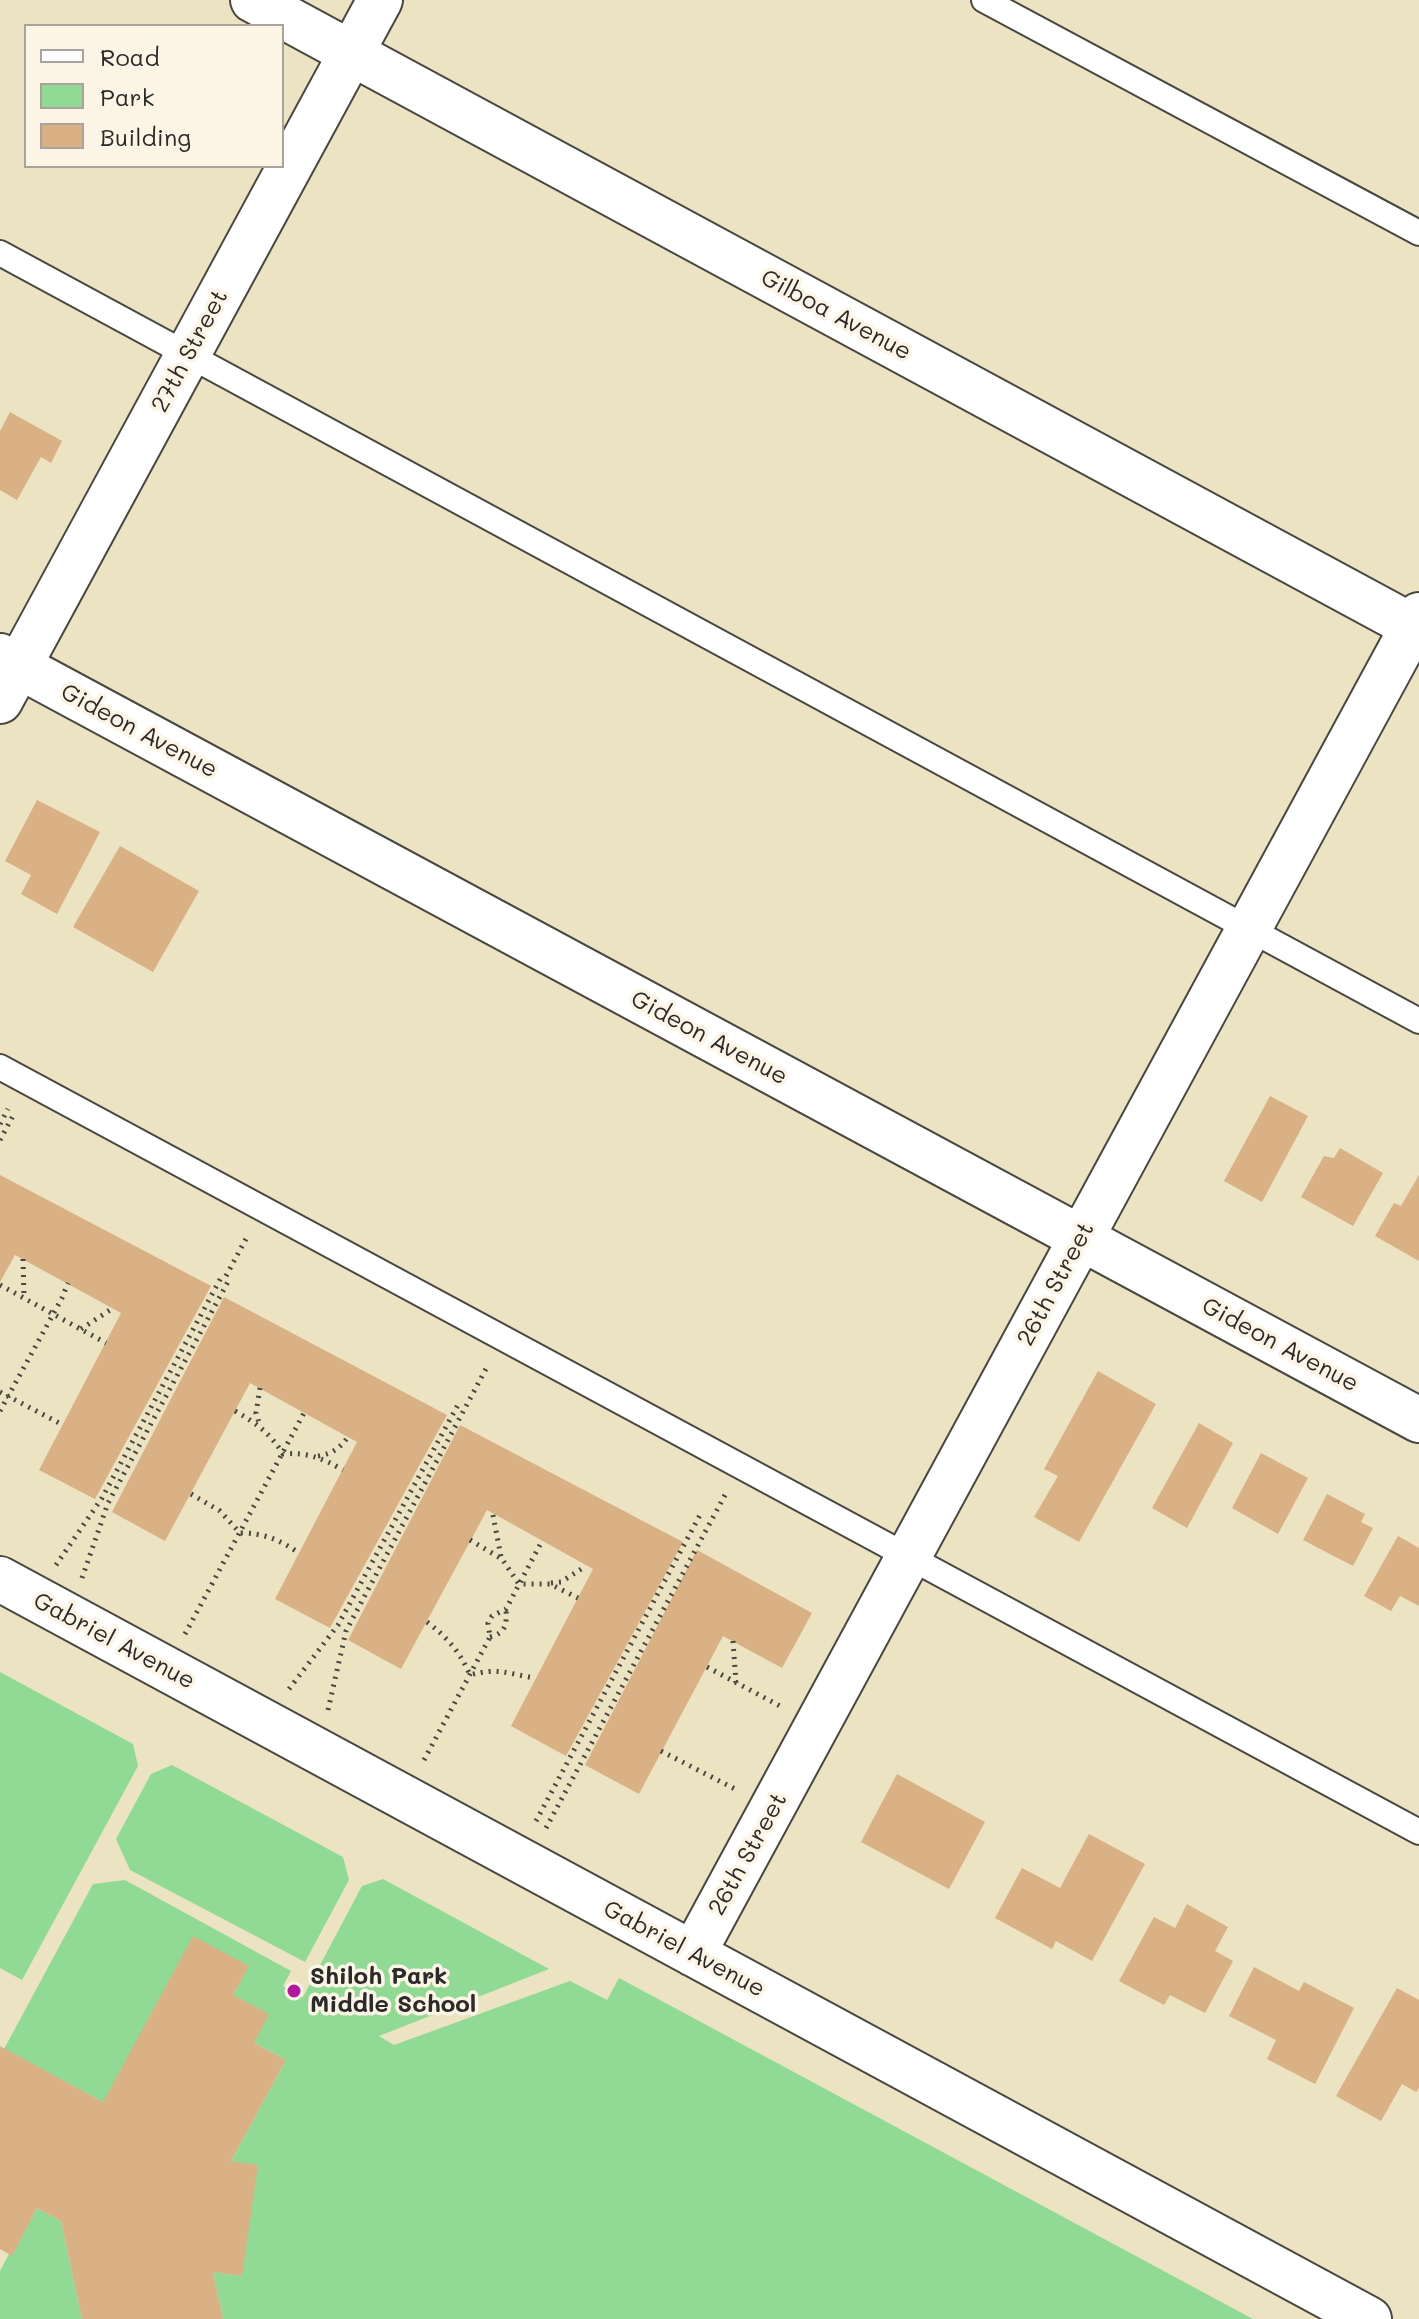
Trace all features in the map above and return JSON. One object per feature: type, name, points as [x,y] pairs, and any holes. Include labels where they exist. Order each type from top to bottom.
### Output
[{"type":"street","name":"Gilboa Avenue","points":[[253,0],[1417,624]]},
{"type":"street","name":"27th Street","points":[[6,674],[188,354],[380,0]]},
{"type":"street","name":"26th Street","points":[[693,1954],[1417,624]]},
{"type":"street","name":"Gideon Avenue","points":[[6,674],[1419,1420]]},
{"type":"street","name":"Gabriel Avenue","points":[[0,1579],[1369,2319]]},
{"type":"lane","points":[[984,0],[1419,233]]},
{"type":"lane","points":[[0,253],[1419,1021]]},
{"type":"lane","points":[[0,1067],[1419,1832]]},
{"type":"path","points":[[81,1581],[108,1503],[262,1208]]},
{"type":"path","points":[[23,1259],[24,1298]]},
{"type":"path","points":[[54,1567],[102,1498],[226,1276]]},
{"type":"path","points":[[0,1411],[68,1283]]},
{"type":"path","points":[[0,1285],[106,1343]]},
{"type":"path","points":[[81,1329],[113,1308]]},
{"type":"path","points":[[327,1715],[346,1631],[503,1337]]},
{"type":"path","points":[[260,1388],[256,1413],[260,1426]]},
{"type":"path","points":[[0,1392],[63,1425]]},
{"type":"path","points":[[286,1693],[338,1625],[459,1403]]},
{"type":"path","points":[[235,1411],[271,1435],[283,1454]]},
{"type":"path","points":[[184,1636],[304,1413]]},
{"type":"path","points":[[283,1454],[328,1454],[348,1437]]},
{"type":"path","points":[[317,1456],[343,1470]]},
{"type":"path","points":[[544,1832],[741,1465]]},
{"type":"path","points":[[191,1494],[220,1511],[240,1533],[266,1535],[299,1553]]},
{"type":"path","points":[[493,1515],[501,1558],[519,1584]]},
{"type":"path","points":[[533,1826],[700,1515]]},
{"type":"path","points":[[470,1540],[501,1558]]},
{"type":"path","points":[[490,1637],[502,1632],[506,1625],[506,1609],[542,1541]]},
{"type":"path","points":[[519,1584],[561,1582],[586,1566]]},
{"type":"path","points":[[550,1584],[578,1598]]},
{"type":"path","points":[[421,1766],[490,1637],[488,1623],[492,1616],[506,1609]]},
{"type":"path","points":[[427,1622],[453,1644],[470,1675]]},
{"type":"path","points":[[733,1641],[736,1683]]},
{"type":"path","points":[[707,1667],[782,1707]]},
{"type":"path","points":[[470,1675],[498,1670],[535,1678]]},
{"type":"path","points":[[661,1751],[737,1790]]},
{"type":"green space","points":[[0,1672],[133,1744],[138,1766],[22,1980],[0,1968]]},
{"type":"green space","points":[[172,1765],[343,1857],[349,1880],[305,1962],[130,1870],[116,1839],[151,1774]]},
{"type":"green space","points":[[383,1879],[549,1969],[379,2036],[394,2045],[570,1981],[607,2000],[619,1978],[1253,2319],[223,2319],[213,2272],[242,2276],[231,2161],[286,2060],[254,2043],[233,1995],[248,1966],[103,2102],[4,2049],[93,1884],[125,1880],[291,1971],[283,1986],[303,1997],[362,1886]]},
{"type":"green space","points":[[37,2208],[61,2221],[82,2319],[0,2319],[0,2271]]},
{"type":"building","points":[[10,412],[62,441],[51,463],[41,457],[17,500],[0,490],[0,431]]},
{"type":"building","points":[[37,800],[100,832],[57,914],[21,894],[31,875],[5,861]]},
{"type":"building","points":[[120,846],[199,891],[153,972],[73,927]]},
{"type":"building","points":[[1270,1096],[1308,1116],[1262,1202],[1224,1181]]},
{"type":"building","points":[[1340,1148],[1383,1173],[1353,1226],[1301,1197],[1324,1156],[1334,1158]]},
{"type":"building","points":[[0,1175],[211,1286],[95,1499],[39,1470],[121,1313],[15,1255],[0,1282]]},
{"type":"building","points":[[1419,1175],[1419,1261],[1375,1236],[1394,1203],[1401,1206]]},
{"type":"building","points":[[224,1297],[447,1415],[330,1628],[275,1599],[357,1442],[250,1383],[165,1541],[112,1512]]},
{"type":"building","points":[[1098,1371],[1156,1404],[1079,1542],[1034,1517],[1058,1476],[1044,1469]]},
{"type":"building","points":[[1199,1423],[1233,1443],[1187,1528],[1152,1508]]},
{"type":"building","points":[[460,1425],[683,1542],[566,1756],[511,1726],[593,1569],[487,1510],[401,1669],[348,1640]]},
{"type":"building","points":[[1261,1453],[1308,1478],[1278,1534],[1232,1508]]},
{"type":"building","points":[[1327,1494],[1365,1514],[1361,1522],[1373,1528],[1353,1566],[1303,1540]]},
{"type":"building","points":[[1398,1536],[1419,1548],[1419,1606],[1400,1596],[1391,1611],[1364,1596]]},
{"type":"building","points":[[697,1550],[812,1613],[782,1668],[723,1636],[639,1794],[585,1765]]},
{"type":"building","points":[[897,1774],[985,1822],[949,1889],[861,1842]]},
{"type":"building","points":[[1089,1834],[1145,1864],[1092,1961],[1056,1941],[1052,1949],[995,1918],[1022,1868],[1060,1888]]},
{"type":"building","points":[[1187,1904],[1228,1927],[1215,1951],[1233,1961],[1205,2013],[1170,1995],[1164,2005],[1119,1981],[1154,1917],[1175,1928]]},
{"type":"building","points":[[193,1936],[249,1966],[233,1995],[269,2014],[254,2043],[286,2060],[231,2161],[258,2165],[242,2276],[213,2272],[223,2319],[82,2319],[61,2221],[37,2208],[12,2256],[0,2249],[0,2046],[103,2102]]},
{"type":"building","points":[[1254,1967],[1299,1991],[1304,1982],[1354,2008],[1315,2084],[1267,2059],[1276,2040],[1229,2016]]},
{"type":"building","points":[[1397,1988],[1419,2000],[1419,2088],[1416,2092],[1402,2084],[1381,2121],[1336,2096]]},
{"type":"place","name":"Shiloh Park Middle School","points":[[294,1991]]}]
